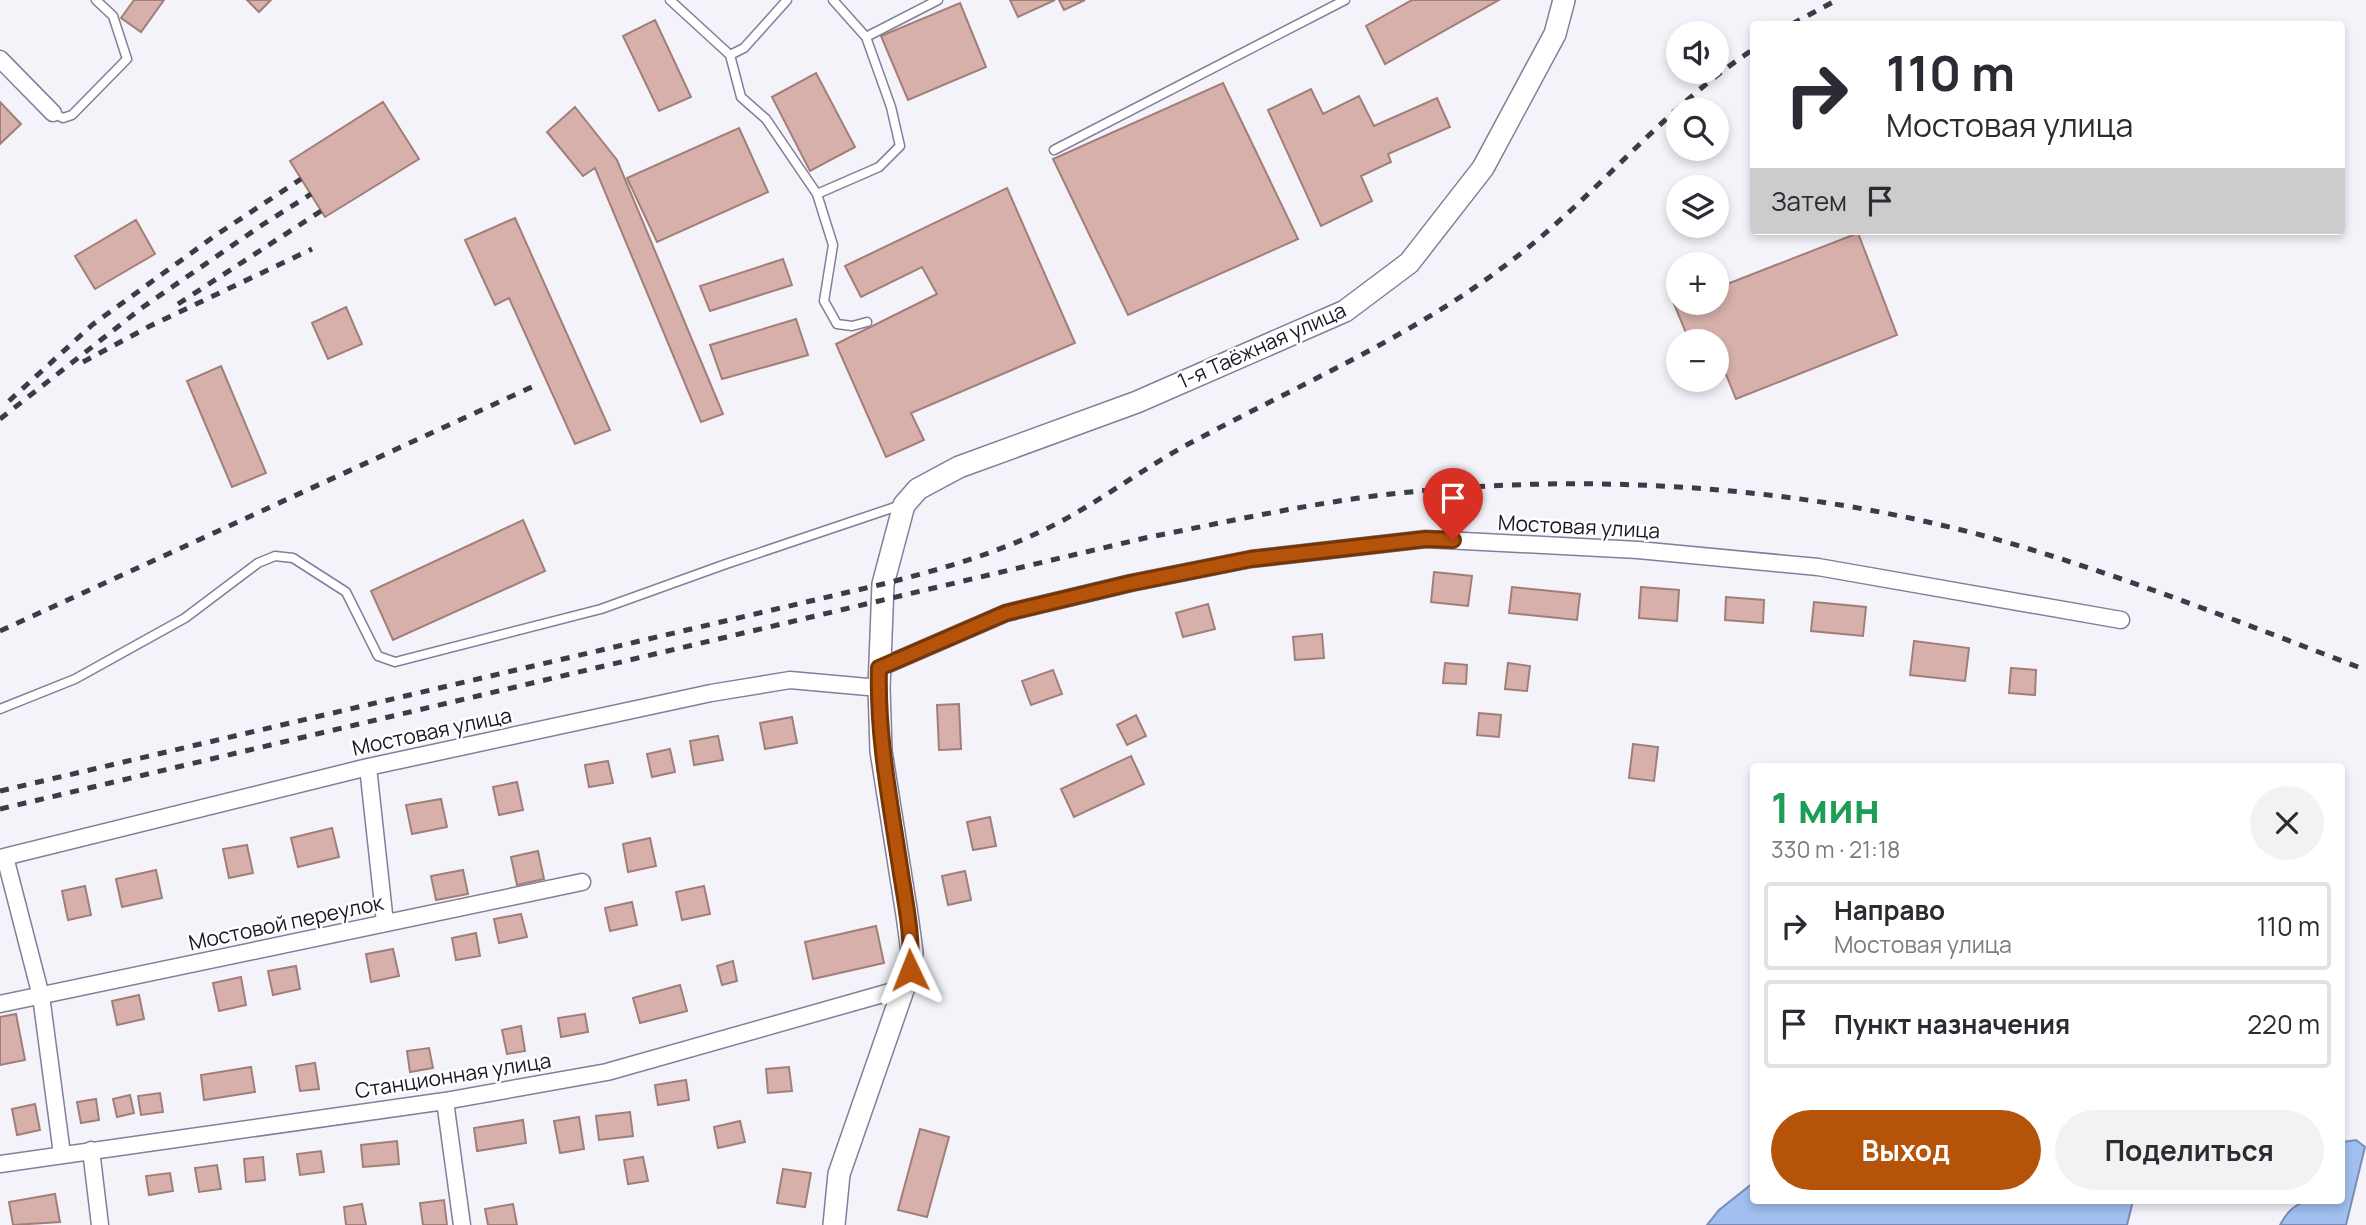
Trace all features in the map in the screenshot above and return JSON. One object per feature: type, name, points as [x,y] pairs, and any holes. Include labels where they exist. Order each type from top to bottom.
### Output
[{"type":"street","name":"1-я Таёжная улица","points":[[904,505],[918,489],[959,467],[1137,402],[1345,312],[1409,263],[1483,168],[1555,34],[1564,0]]},
{"type":"street","points":[[0,59],[53,113]]},
{"type":"street","points":[[834,1225],[839,1174],[910,970],[912,952],[881,751],[879,678],[883,584],[904,505]]},
{"type":"street","name":"Мостовая улица","points":[[2,857],[368,767],[711,693],[790,680],[879,678],[1006,613],[1131,583],[1251,559],[1426,539],[1637,550],[1818,567],[2121,620]]},
{"type":"street","points":[[368,767],[385,923]]},
{"type":"street","points":[[2,857],[41,996],[62,1154]]},
{"type":"street","name":"Мостовой переулок","points":[[0,1004],[582,882]]},
{"type":"street","name":"Станционная улица","points":[[0,1164],[445,1101],[607,1072],[904,988]]},
{"type":"street","points":[[445,1101],[462,1225]]},
{"type":"street","points":[[91,1150],[100,1225]]},
{"type":"lane","points":[[53,113],[63,118],[72,115],[127,59],[113,16],[96,0]]},
{"type":"lane","points":[[670,0],[730,55],[741,97],[766,119],[817,194],[834,245],[824,301],[837,324],[852,326],[867,322]]},
{"type":"lane","points":[[730,55],[744,48],[787,0]]},
{"type":"lane","points":[[817,194],[879,167],[900,146],[891,107],[866,37],[833,0]]},
{"type":"lane","points":[[866,37],[938,0]]},
{"type":"lane","points":[[1054,150],[1345,0]]},
{"type":"lane","points":[[0,709],[75,679],[185,618],[258,563],[275,556],[293,558],[345,592],[378,656],[396,662],[601,609],[904,505]]},
{"type":"water","points":[[2356,1140],[2365,1147],[2346,1225],[2280,1225],[2299,1204],[2345,1204],[2345,1142]]},
{"type":"water","points":[[1750,1185],[1750,1204],[2132,1204],[2127,1225],[1707,1225],[1719,1210]]},
{"type":"building","points":[[134,0],[164,0],[141,32],[121,18]]},
{"type":"building","points":[[247,0],[271,0],[259,12]]},
{"type":"building","points":[[1010,0],[1055,0],[1018,17]]},
{"type":"building","points":[[1059,0],[1085,0],[1064,10]]},
{"type":"building","points":[[1412,0],[1499,0],[1385,64],[1366,26]]},
{"type":"building","points":[[960,3],[986,67],[908,100],[881,36]]},
{"type":"building","points":[[655,20],[691,97],[659,111],[623,36]]},
{"type":"building","points":[[816,73],[855,147],[810,171],[772,97]]},
{"type":"building","points":[[1223,83],[1298,239],[1128,315],[1053,159]]},
{"type":"building","points":[[1311,89],[1323,114],[1359,96],[1374,126],[1437,98],[1450,127],[1388,154],[1391,162],[1361,176],[1372,201],[1321,226],[1268,110]]},
{"type":"building","points":[[0,102],[21,124],[0,144]]},
{"type":"building","points":[[383,102],[419,159],[325,217],[290,161]]},
{"type":"building","points":[[575,107],[617,160],[723,414],[701,422],[595,168],[583,176],[547,132]]},
{"type":"building","points":[[739,128],[768,192],[657,242],[627,178]]},
{"type":"building","points":[[1007,188],[1075,343],[911,413],[924,440],[886,457],[836,344],[937,294],[922,267],[861,297],[845,266]]},
{"type":"building","points":[[515,218],[610,430],[575,444],[509,298],[495,305],[465,240]]},
{"type":"building","points":[[136,220],[155,254],[95,289],[75,256]]},
{"type":"building","points":[[1859,235],[1897,335],[1736,399],[1729,382],[1729,329],[1684,329],[1679,315],[1729,315],[1729,283]]},
{"type":"building","points":[[783,259],[792,285],[710,311],[700,286]]},
{"type":"building","points":[[346,307],[362,344],[328,359],[312,323]]},
{"type":"building","points":[[796,319],[808,355],[722,379],[710,345]]},
{"type":"building","points":[[221,366],[266,473],[232,487],[187,381]]},
{"type":"building","points":[[523,520],[545,571],[393,640],[371,591]]},
{"type":"building","points":[[1434,572],[1472,576],[1468,606],[1431,602]]},
{"type":"building","points":[[1512,587],[1580,594],[1577,620],[1509,613]]},
{"type":"building","points":[[1641,587],[1679,590],[1677,621],[1639,618]]},
{"type":"building","points":[[1726,597],[1764,600],[1763,623],[1725,620]]},
{"type":"building","points":[[1814,602],[1866,607],[1863,636],[1811,631]]},
{"type":"building","points":[[1208,604],[1215,629],[1183,637],[1176,613]]},
{"type":"building","points":[[1322,634],[1324,658],[1295,660],[1293,637]]},
{"type":"building","points":[[1914,641],[1969,648],[1965,681],[1910,675]]},
{"type":"building","points":[[1445,663],[1467,665],[1466,684],[1443,683]]},
{"type":"building","points":[[1508,663],[1530,666],[1527,691],[1505,689]]},
{"type":"building","points":[[2011,668],[2036,670],[2035,695],[2009,693]]},
{"type":"building","points":[[1053,670],[1062,694],[1031,705],[1022,681]]},
{"type":"building","points":[[959,704],[961,749],[939,750],[937,705]]},
{"type":"building","points":[[1479,713],[1501,715],[1499,737],[1477,735]]},
{"type":"building","points":[[1136,715],[1146,736],[1127,745],[1117,725]]},
{"type":"building","points":[[792,717],[797,743],[765,749],[760,723]]},
{"type":"building","points":[[718,736],[723,760],[694,765],[690,741]]},
{"type":"building","points":[[1633,744],[1658,747],[1654,781],[1629,778]]},
{"type":"building","points":[[670,749],[675,772],[652,777],[647,754]]},
{"type":"building","points":[[1131,756],[1144,784],[1074,817],[1061,789]]},
{"type":"building","points":[[608,761],[613,783],[589,787],[585,765]]},
{"type":"building","points":[[517,782],[523,810],[499,815],[493,787]]},
{"type":"building","points":[[441,799],[447,827],[412,834],[406,805]]},
{"type":"building","points":[[990,817],[996,846],[973,850],[967,822]]},
{"type":"building","points":[[332,828],[339,857],[298,867],[291,838]]},
{"type":"building","points":[[650,838],[656,866],[628,872],[623,844]]},
{"type":"building","points":[[247,845],[253,873],[229,878],[223,849]]},
{"type":"building","points":[[538,851],[544,879],[517,885],[511,857]]},
{"type":"building","points":[[156,870],[162,898],[122,907],[116,879]]},
{"type":"building","points":[[463,870],[468,894],[436,900],[431,876]]},
{"type":"building","points":[[965,871],[971,900],[948,905],[942,876]]},
{"type":"building","points":[[85,886],[91,915],[68,920],[62,891]]},
{"type":"building","points":[[704,886],[710,914],[682,920],[676,892]]},
{"type":"building","points":[[632,902],[637,925],[610,931],[605,908]]},
{"type":"building","points":[[521,914],[527,937],[499,943],[494,919]]},
{"type":"building","points":[[876,926],[884,963],[813,979],[805,942]]},
{"type":"building","points":[[476,933],[480,956],[456,960],[452,938]]},
{"type":"building","points":[[393,949],[399,976],[371,982],[366,954]]},
{"type":"building","points":[[733,961],[737,981],[722,985],[717,966]]},
{"type":"building","points":[[296,966],[300,989],[273,995],[268,971]]},
{"type":"building","points":[[241,977],[246,1005],[219,1011],[213,983]]},
{"type":"building","points":[[680,985],[687,1011],[640,1023],[633,998]]},
{"type":"building","points":[[139,995],[144,1019],[117,1025],[112,1001]]},
{"type":"building","points":[[16,1014],[25,1060],[0,1065],[0,1017]]},
{"type":"building","points":[[585,1014],[588,1032],[561,1037],[558,1018]]},
{"type":"building","points":[[521,1026],[525,1051],[507,1054],[502,1030]]},
{"type":"building","points":[[429,1048],[433,1068],[410,1072],[407,1051]]},
{"type":"building","points":[[315,1063],[319,1089],[300,1091],[296,1066]]},
{"type":"building","points":[[251,1067],[255,1092],[204,1100],[201,1075]]},
{"type":"building","points":[[789,1067],[792,1091],[768,1093],[766,1069]]},
{"type":"building","points":[[686,1080],[689,1100],[658,1105],[655,1085]]},
{"type":"building","points":[[160,1093],[163,1112],[141,1115],[138,1096]]},
{"type":"building","points":[[130,1095],[134,1113],[117,1117],[113,1099]]},
{"type":"building","points":[[96,1099],[99,1120],[81,1123],[77,1102]]},
{"type":"building","points":[[35,1104],[40,1130],[17,1135],[12,1109]]},
{"type":"building","points":[[630,1112],[633,1136],[599,1140],[596,1116]]},
{"type":"building","points":[[579,1117],[584,1149],[560,1153],[554,1121]]},
{"type":"building","points":[[523,1120],[526,1143],[477,1151],[474,1128]]},
{"type":"building","points":[[740,1121],[745,1142],[718,1148],[714,1127]]},
{"type":"building","points":[[920,1129],[949,1137],[927,1217],[898,1210]]},
{"type":"building","points":[[397,1141],[399,1164],[363,1167],[361,1145]]},
{"type":"building","points":[[321,1151],[324,1172],[300,1175],[297,1154]]},
{"type":"building","points":[[263,1157],[265,1180],[246,1182],[244,1159]]},
{"type":"building","points":[[643,1157],[648,1181],[628,1184],[624,1160]]},
{"type":"building","points":[[217,1165],[221,1189],[199,1192],[195,1168]]},
{"type":"building","points":[[783,1169],[811,1173],[805,1207],[777,1203]]},
{"type":"building","points":[[170,1173],[173,1191],[149,1195],[146,1176]]},
{"type":"building","points":[[55,1194],[60,1222],[13,1225],[9,1202]]},
{"type":"building","points":[[444,1200],[447,1225],[423,1225],[420,1203]]},
{"type":"building","points":[[362,1204],[366,1225],[346,1225],[344,1207]]},
{"type":"building","points":[[513,1204],[517,1225],[488,1225],[485,1209]]},
{"type":"railway","points":[[1798,21],[1837,0]]},
{"type":"railway","points":[[0,791],[883,584],[965,561],[1024,539],[1083,509],[1178,450],[1401,333],[1478,285],[1515,258],[1575,207],[1691,96],[1750,52]]},
{"type":"railway","points":[[9,401],[92,325],[216,235],[301,179]]},
{"type":"railway","points":[[0,419],[143,307],[311,194]]},
{"type":"railway","points":[[178,304],[321,211]]},
{"type":"railway","points":[[83,362],[150,326],[312,249]]},
{"type":"railway","points":[[0,631],[534,386]]},
{"type":"railway","points":[[0,809],[1145,538],[1316,505],[1451,488],[1528,484],[1685,487],[1764,494],[1917,520],[1992,538],[2087,567],[2366,670]]},
{"type":"route","points":[[910,970],[912,952],[881,751],[879,668],[1006,613],[1131,583],[1251,559],[1426,539],[1453,540]]}]
